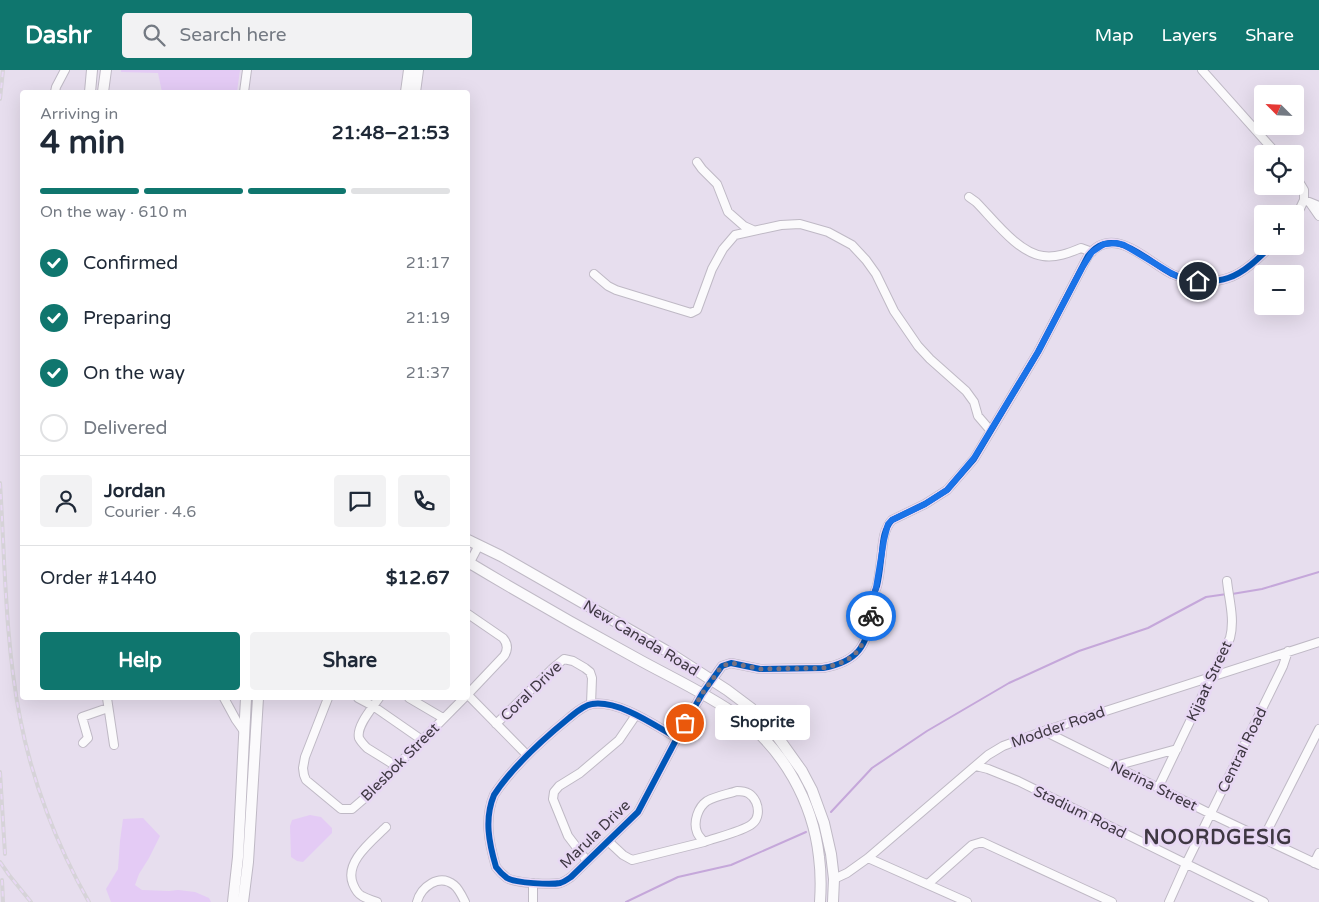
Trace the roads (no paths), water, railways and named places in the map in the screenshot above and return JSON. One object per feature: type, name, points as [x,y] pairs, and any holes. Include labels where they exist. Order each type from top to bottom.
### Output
[{"type":"main road","points":[[90,90],[92,70]]},
{"type":"main road","points":[[103,90],[106,70]]},
{"type":"main road","points":[[406,90],[410,70]]},
{"type":"main road","points":[[415,90],[418,70]]},
{"type":"main road","name":"New Canada Road","points":[[470,541],[536,576],[657,645],[745,702],[771,729],[802,771],[816,799],[831,854],[834,902]]},
{"type":"main road","name":"New Canada Road","points":[[470,565],[702,694],[751,726],[782,760],[808,808],[820,864],[820,902]]},
{"type":"main road","points":[[233,902],[241,814],[243,730],[246,700]]},
{"type":"main road","points":[[243,902],[248,862],[258,700]]},
{"type":"street","points":[[55,90],[65,70]]},
{"type":"street","points":[[244,90],[247,70]]},
{"type":"street","points":[[1202,70],[1269,145]]},
{"type":"street","points":[[697,162],[717,184],[728,212],[744,226],[753,230]]},
{"type":"street","points":[[1304,190],[1307,202],[1319,216]]},
{"type":"street","points":[[968,197],[976,202],[1018,246],[1042,256],[1056,256],[1081,248],[1092,252],[1104,244],[1116,243],[1124,245],[1171,273],[1192,280],[1204,281],[1233,277],[1261,255]]},
{"type":"street","points":[[1307,202],[1319,206]]},
{"type":"street","points":[[1304,206],[1307,202]]},
{"type":"street","points":[[594,274],[616,290],[691,313],[697,310],[712,269],[728,242],[735,235],[780,225],[800,224],[828,232],[852,244],[876,274],[894,311],[918,346],[966,391],[974,402],[978,416],[990,430]]},
{"type":"street","name":"Marula Drive","points":[[591,704],[577,712],[556,729],[528,755],[494,795],[489,809],[489,841],[498,870],[512,880],[533,883],[562,882],[571,877],[638,812],[702,694],[722,666],[732,663],[760,669],[823,668],[843,662],[855,655],[866,639],[888,524],[892,520],[925,504],[950,486],[974,458],[1038,352],[1092,252]]},
{"type":"street","points":[[470,561],[479,546]]},
{"type":"street","name":"Kijaat Street","points":[[1158,788],[1227,646],[1232,631],[1232,617],[1227,585]]},
{"type":"street","name":"Blesbok Street","points":[[470,615],[503,638],[508,648],[504,656],[470,691]]},
{"type":"street","name":"Modder Road","points":[[834,879],[847,873],[868,858],[995,750],[1044,731],[1319,642]]},
{"type":"street","name":"Central Road","points":[[1169,902],[1283,666],[1288,652]]},
{"type":"street","name":"Coral Drive","points":[[496,724],[564,659],[571,660],[590,672],[592,678],[591,704]]},
{"type":"street","points":[[106,700],[114,745]]},
{"type":"street","points":[[225,700],[243,730]]},
{"type":"street","name":"Blesbok Street","points":[[327,700],[305,757],[303,773],[306,780],[339,808],[349,810],[366,797],[461,700]]},
{"type":"street","points":[[362,700],[422,740]]},
{"type":"street","points":[[378,700],[360,727],[359,737],[367,748],[396,766]]},
{"type":"street","points":[[412,700],[443,718]]},
{"type":"street","points":[[468,700],[528,755]]},
{"type":"street","points":[[591,704],[609,705],[636,716],[677,738]]},
{"type":"street","points":[[82,743],[88,738],[82,717],[108,708]]},
{"type":"street","points":[[587,861],[568,836],[553,798],[554,792],[559,786],[580,774],[619,740],[636,716]]},
{"type":"street","points":[[1264,839],[1319,730]]},
{"type":"street","name":"Nerina Street","points":[[1044,731],[1316,864]]},
{"type":"street","points":[[1114,766],[1177,749]]},
{"type":"street","name":"Stadium Road","points":[[976,766],[1018,781],[1264,902]]},
{"type":"street","points":[[608,841],[623,855],[632,860],[704,842],[753,824],[758,813],[756,803],[750,794],[737,791],[708,800],[704,804],[698,812],[696,825],[697,832],[704,842]]},
{"type":"street","points":[[377,902],[364,898],[357,892],[352,882],[351,870],[353,864],[366,847],[386,827]]},
{"type":"street","points":[[928,884],[972,845],[985,843],[1101,900],[1112,902]]},
{"type":"street","points":[[1316,864],[1319,853]]},
{"type":"street","points":[[868,858],[967,902]]},
{"type":"street","points":[[417,902],[420,893],[427,885],[442,880],[456,886],[465,902]]},
{"type":"street","points":[[533,883],[533,902]]},
{"type":"waterway","points":[[1232,594],[1262,589],[1319,572]]},
{"type":"waterway","points":[[831,812],[872,768],[927,731],[1009,683],[1079,651],[1148,628],[1206,597],[1227,594]]},
{"type":"waterway","points":[[626,902],[678,877],[731,865],[806,832]]},
{"type":"railway","points":[[0,99],[3,70]]},
{"type":"railway","points":[[0,483],[8,630],[15,689],[25,742],[31,765],[56,836],[89,902]]},
{"type":"railway","points":[[0,772],[5,854]]},
{"type":"railway","points":[[0,862],[31,902]]},
{"type":"railway","points":[[2,880],[3,902]]},
{"type":"place","name":"Shoprite","points":[[685,723]]},
{"type":"district","name":"NOORDGESIG","points":[[1218,837]]}]
